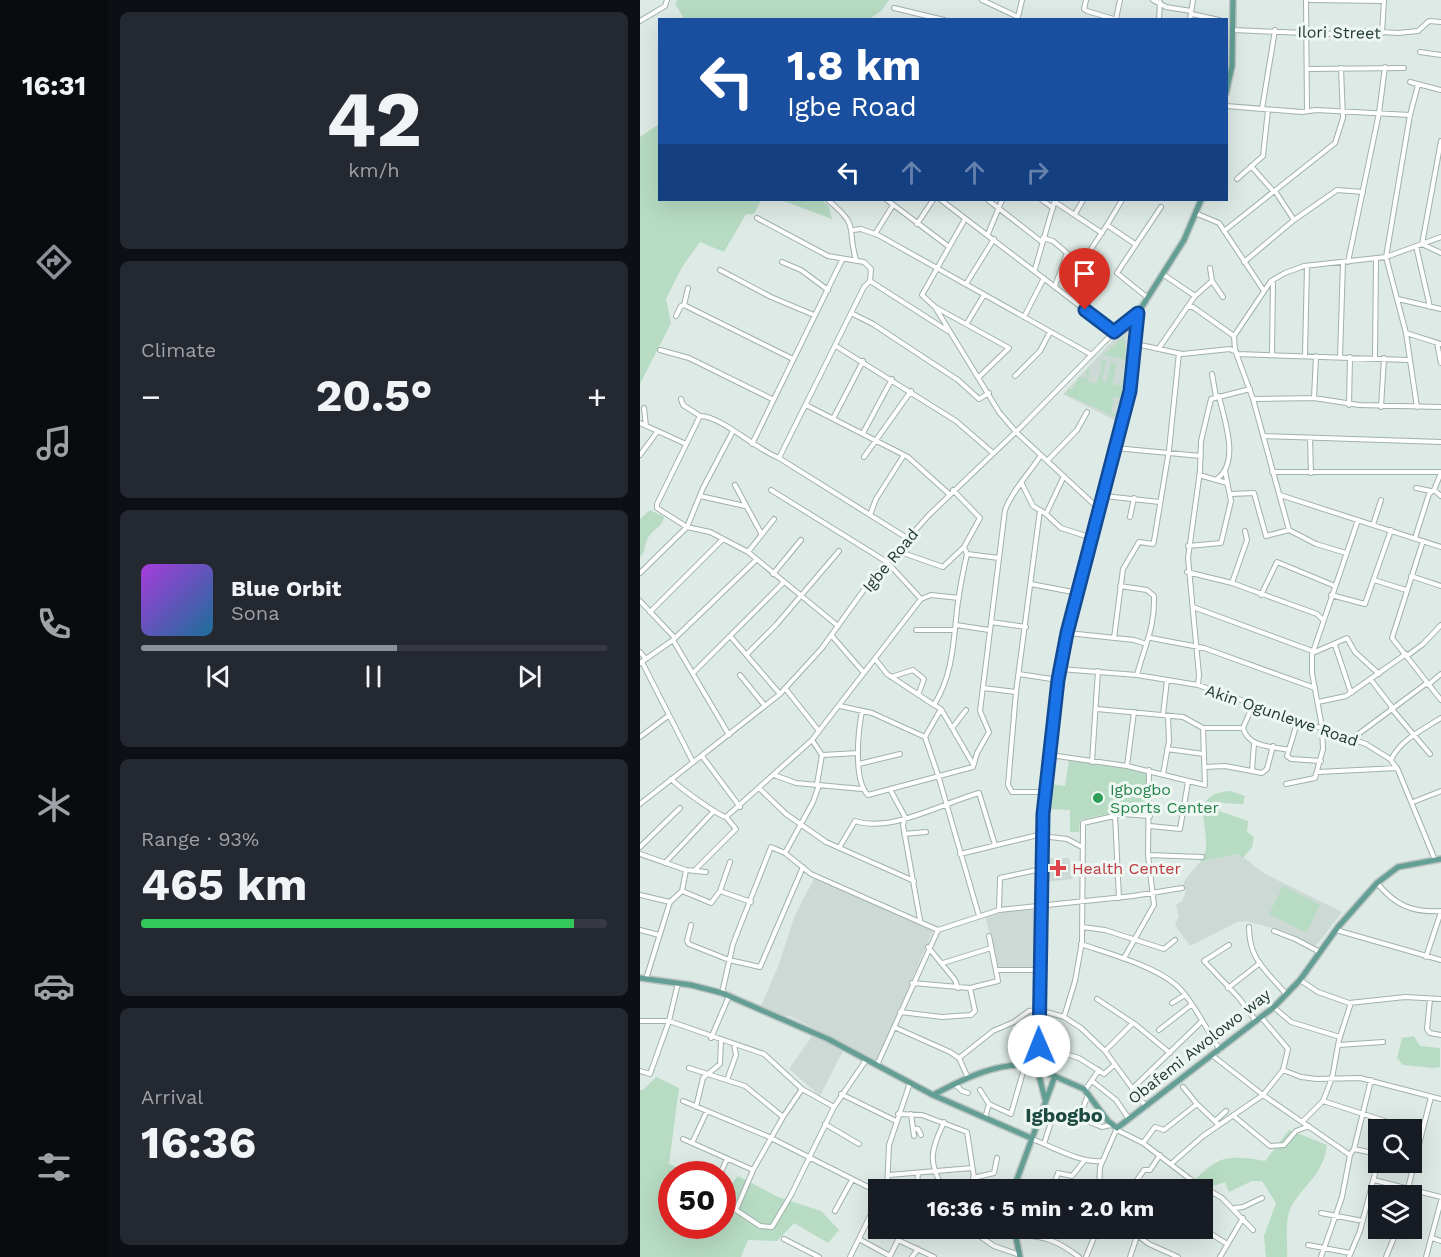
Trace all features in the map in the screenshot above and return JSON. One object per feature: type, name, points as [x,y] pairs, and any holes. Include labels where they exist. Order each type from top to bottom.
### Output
[{"type":"main road","points":[[1228,84],[1232,66],[1233,0]]},
{"type":"main road","points":[[1045,1100],[1037,1067],[1042,835],[1044,792],[1058,680],[1067,633],[1132,382],[1138,313],[1164,275],[1201,201]]},
{"type":"main road","name":"Obafemi Awolowo way","points":[[1117,1129],[1213,1056],[1286,994],[1300,980],[1336,930],[1377,883],[1398,867],[1438,860]]},
{"type":"main road","points":[[643,978],[722,993],[828,1039],[933,1095],[1031,1138]]},
{"type":"main road","points":[[933,1095],[955,1083],[1009,1064],[1027,1065],[1037,1067],[1086,1092],[1111,1125],[1117,1129]]},
{"type":"main road","points":[[1017,1179],[1055,1076]]},
{"type":"main road","points":[[1016,1239],[1020,1256]]},
{"type":"street","points":[[640,21],[664,6],[667,0]]},
{"type":"street","points":[[982,0],[1018,18],[1022,0]]},
{"type":"street","points":[[1086,0],[1086,10],[1100,17]]},
{"type":"street","points":[[1116,18],[1120,0]]},
{"type":"street","points":[[1153,0],[1160,1],[1166,8],[1212,18]]},
{"type":"street","points":[[1190,18],[1193,0]]},
{"type":"street","points":[[1307,111],[1308,0],[1384,0],[1382,33]]},
{"type":"street","points":[[1159,18],[1160,1]]},
{"type":"street","points":[[894,8],[936,18]]},
{"type":"street","points":[[1228,18],[1233,14]]},
{"type":"street","name":"Ilori Street","points":[[1233,30],[1382,33],[1418,31],[1429,21],[1441,22]]},
{"type":"street","points":[[1262,110],[1275,30]]},
{"type":"street","points":[[1420,52],[1441,55]]},
{"type":"street","points":[[1340,357],[1348,262],[1379,113],[1385,67]]},
{"type":"street","points":[[1225,231],[1336,143],[1342,113],[1341,68]]},
{"type":"street","points":[[1308,69],[1404,68]]},
{"type":"street","points":[[1410,82],[1441,90]]},
{"type":"street","points":[[1417,407],[1406,333],[1386,257],[1410,115],[1418,85]]},
{"type":"street","points":[[1228,106],[1262,110],[1410,115]]},
{"type":"street","points":[[1237,179],[1264,151],[1268,110]]},
{"type":"street","points":[[1422,244],[1441,141]]},
{"type":"street","points":[[1251,166],[1274,191],[1294,220]]},
{"type":"street","points":[[1244,261],[1294,220],[1337,190],[1362,194]]},
{"type":"street","points":[[830,201],[848,216],[853,230],[856,260]]},
{"type":"street","points":[[888,201],[948,246]]},
{"type":"street","points":[[917,224],[932,201]]},
{"type":"street","points":[[942,201],[1114,332]]},
{"type":"street","points":[[990,201],[1043,240],[1053,241],[1067,253],[1055,286]]},
{"type":"street","points":[[988,235],[997,206],[1001,201]]},
{"type":"street","points":[[1043,201],[1052,208]]},
{"type":"street","points":[[1034,269],[1055,201],[1102,233]]},
{"type":"street","points":[[1075,214],[1082,201]]},
{"type":"street","points":[[1081,264],[1121,201]]},
{"type":"street","points":[[875,234],[893,205]]},
{"type":"street","points":[[1149,298],[1117,273],[1161,207]]},
{"type":"street","points":[[1195,213],[1219,223],[1264,291]]},
{"type":"street","points":[[757,218],[805,246],[842,260],[856,260],[870,266],[870,281],[864,287],[853,314],[779,458]]},
{"type":"street","points":[[965,219],[922,295],[935,307],[967,323],[1009,349],[979,377]]},
{"type":"street","points":[[1107,225],[1135,244]]},
{"type":"street","points":[[853,230],[861,229],[875,234],[1092,356]]},
{"type":"street","points":[[1289,530],[1253,399],[1234,344],[1234,336],[1273,280],[1307,266],[1386,257],[1441,237]]},
{"type":"street","points":[[966,284],[994,239]]},
{"type":"street","points":[[1422,244],[1441,253]]},
{"type":"street","points":[[1416,246],[1430,307]]},
{"type":"street","points":[[1375,358],[1376,259]]},
{"type":"street","points":[[752,444],[772,399],[842,260]]},
{"type":"street","points":[[782,262],[801,270],[828,290]]},
{"type":"street","points":[[1305,355],[1307,266]]},
{"type":"street","points":[[1210,268],[1212,281],[1223,297]]},
{"type":"street","points":[[720,270],[771,297],[814,315]]},
{"type":"street","points":[[1164,275],[1195,296]]},
{"type":"street","points":[[1024,317],[1044,278]]},
{"type":"street","points":[[1272,354],[1273,280]]},
{"type":"street","points":[[870,281],[948,331]]},
{"type":"street","points":[[1159,348],[1190,308],[1195,296],[1212,281]]},
{"type":"street","points":[[1085,310],[1094,285]]},
{"type":"street","points":[[676,316],[681,306],[684,305],[688,288]]},
{"type":"street","points":[[967,323],[984,295]]},
{"type":"street","points":[[1398,299],[1441,309]]},
{"type":"street","points":[[684,305],[793,359]]},
{"type":"street","points":[[935,307],[999,412],[1016,432],[1099,509]]},
{"type":"street","points":[[1190,308],[1234,336]]},
{"type":"street","name":"Igbe Road","points":[[640,804],[780,694],[832,636],[907,538],[1114,332],[1138,313]]},
{"type":"street","points":[[853,314],[873,324],[958,380],[979,399],[989,393]]},
{"type":"street","points":[[1015,376],[1040,351],[1050,332]]},
{"type":"street","points":[[1406,333],[1439,344],[1441,363]]},
{"type":"street","points":[[1136,344],[1179,353],[1230,349],[1237,353],[1409,360]]},
{"type":"street","points":[[1230,349],[1234,344]]},
{"type":"street","points":[[836,346],[956,421],[992,453]]},
{"type":"street","points":[[660,350],[690,358],[772,399]]},
{"type":"street","points":[[1114,638],[1123,569],[1139,542],[1154,543],[1169,452],[1179,353]]},
{"type":"street","points":[[1314,398],[1316,356]]},
{"type":"street","points":[[1349,405],[1350,357]]},
{"type":"street","points":[[1381,406],[1384,358]]},
{"type":"street","points":[[834,417],[863,361]]},
{"type":"street","points":[[1212,374],[1230,455],[1225,471],[1218,478]]},
{"type":"street","points":[[863,433],[892,379]]},
{"type":"street","points":[[1198,685],[1187,572],[1188,546],[1210,401],[1217,397],[1250,389]]},
{"type":"street","points":[[864,457],[911,391]]},
{"type":"street","points":[[1253,399],[1314,398],[1349,405],[1441,407]]},
{"type":"street","points":[[681,399],[684,405],[700,416],[719,422],[907,538]]},
{"type":"street","points":[[806,405],[834,417],[904,455],[932,476],[949,494]]},
{"type":"street","points":[[644,408],[646,427]]},
{"type":"street","points":[[1048,460],[1077,430],[1087,412]]},
{"type":"street","points":[[700,416],[656,506],[687,527],[710,532],[748,552],[755,561],[838,626]]},
{"type":"street","points":[[640,423],[686,444]]},
{"type":"street","points":[[640,573],[687,527],[733,431]]},
{"type":"street","points":[[640,455],[647,448],[653,434],[657,432]]},
{"type":"street","points":[[1263,436],[1441,442]]},
{"type":"street","points":[[1310,438],[1311,473]]},
{"type":"street","points":[[1115,448],[1201,456]]},
{"type":"street","points":[[870,515],[876,499],[904,455]]},
{"type":"street","points":[[774,775],[796,783],[862,789],[870,795],[891,790],[900,785],[971,768],[989,732],[980,711],[1004,510],[1016,488],[1022,484],[1041,455]]},
{"type":"street","points":[[1272,472],[1402,470],[1441,473],[1415,538]]},
{"type":"street","points":[[1188,546],[1221,543],[1231,494],[1225,471]]},
{"type":"street","points":[[1199,475],[1218,478],[1228,483]]},
{"type":"street","points":[[1040,517],[1046,514],[1064,476]]},
{"type":"street","points":[[1022,484],[1031,504],[1061,528],[1092,538]]},
{"type":"street","points":[[735,485],[761,533]]},
{"type":"street","points":[[1416,488],[1432,491],[1441,496]]},
{"type":"street","points":[[770,490],[887,562],[921,599]]},
{"type":"street","points":[[898,549],[903,554],[943,567],[953,560],[977,526],[980,516],[953,490]]},
{"type":"street","points":[[1231,494],[1254,493],[1266,536],[1289,530],[1316,544],[1345,553]]},
{"type":"street","points":[[1104,495],[1160,502]]},
{"type":"street","points":[[1280,495],[1441,546]]},
{"type":"street","points":[[700,496],[746,506]]},
{"type":"street","points":[[1130,517],[1135,498]]},
{"type":"street","points":[[1374,525],[1381,500]]},
{"type":"street","points":[[1040,510],[1016,692],[1008,762],[1008,788],[1014,792],[1044,792]]},
{"type":"street","points":[[748,552],[774,519]]},
{"type":"street","points":[[1286,784],[1313,779],[1321,761],[1322,727],[1312,673],[1313,651],[1358,520]]},
{"type":"street","points":[[1231,583],[1247,540],[1246,531]]},
{"type":"street","points":[[1331,595],[1363,605],[1391,531]]},
{"type":"street","points":[[650,612],[724,539]]},
{"type":"street","points":[[773,574],[801,540]]},
{"type":"street","points":[[1423,541],[1392,635],[1394,641],[1441,700]]},
{"type":"street","points":[[934,705],[950,674],[967,554],[964,547]]},
{"type":"street","points":[[747,654],[839,551]]},
{"type":"street","points":[[967,554],[999,558]]},
{"type":"street","points":[[643,662],[674,639],[755,561]]},
{"type":"street","points":[[1263,594],[1277,562],[1335,586]]},
{"type":"street","points":[[1187,572],[1263,594],[1317,614],[1323,620]]},
{"type":"street","points":[[1411,576],[1441,586]]},
{"type":"street","points":[[1374,580],[1406,591]]},
{"type":"street","points":[[693,673],[783,583]]},
{"type":"street","points":[[1031,584],[1078,593]]},
{"type":"street","points":[[1120,585],[1153,594],[1154,612],[1151,638],[1146,644],[1137,675]]},
{"type":"street","points":[[726,818],[812,740],[921,599],[931,595],[959,598]]},
{"type":"street","points":[[640,602],[674,639],[729,735]]},
{"type":"street","points":[[1192,607],[1313,651],[1322,651],[1349,639],[1355,652],[1379,674]]},
{"type":"street","points":[[991,622],[1026,627]]},
{"type":"street","points":[[1318,702],[1351,693],[1423,645],[1441,625]]},
{"type":"street","points":[[916,630],[956,628],[989,630]]},
{"type":"street","points":[[1067,633],[1140,641],[1146,644]]},
{"type":"street","points":[[832,636],[864,673]]},
{"type":"street","points":[[731,637],[780,694]]},
{"type":"street","points":[[1151,638],[1196,646],[1315,688]]},
{"type":"street","points":[[1335,645],[1351,693]]},
{"type":"street","points":[[640,652],[668,716],[693,762]]},
{"type":"street","points":[[876,660],[891,677],[941,709],[973,764]]},
{"type":"street","name":"Akin Ogunlewe Road","points":[[1060,669],[1137,675],[1198,685],[1353,738],[1390,760],[1397,768],[1438,860]]},
{"type":"street","points":[[891,677],[913,670],[924,679],[918,695]]},
{"type":"street","points":[[1092,762],[1098,671]]},
{"type":"street","points":[[1019,674],[1058,680]]},
{"type":"street","points":[[1353,738],[1441,674]]},
{"type":"street","points":[[740,675],[765,706]]},
{"type":"street","points":[[1163,715],[1167,680]]},
{"type":"street","points":[[1371,680],[1430,754]]},
{"type":"street","points":[[785,688],[819,731]]},
{"type":"street","points":[[983,688],[1016,692]]},
{"type":"street","points":[[1253,705],[1243,728],[1245,737],[1254,744],[1289,750]]},
{"type":"street","points":[[840,706],[897,723],[925,737],[979,916]]},
{"type":"street","points":[[925,737],[941,709]]},
{"type":"street","points":[[1097,709],[1189,719],[1202,728],[1243,728]]},
{"type":"street","points":[[953,727],[966,710]]},
{"type":"street","points":[[862,711],[858,753],[862,789]]},
{"type":"street","points":[[1127,766],[1134,712]]},
{"type":"street","points":[[640,737],[668,716]]},
{"type":"street","points":[[1163,774],[1167,749],[1168,717]]},
{"type":"street","points":[[1390,760],[1397,750],[1415,734],[1441,718]]},
{"type":"street","points":[[1298,720],[1287,756],[1291,759],[1321,761]]},
{"type":"street","points":[[1049,755],[1149,770],[1205,785],[1202,728]]},
{"type":"street","points":[[785,854],[802,825],[818,784],[822,755],[812,740]]},
{"type":"street","points":[[1252,771],[1254,744]]},
{"type":"street","points":[[1205,766],[1225,766],[1262,773],[1267,769],[1273,746]]},
{"type":"street","points":[[1167,749],[1204,754]]},
{"type":"street","points":[[822,755],[858,753]]},
{"type":"street","points":[[859,764],[900,753]]},
{"type":"street","points":[[702,756],[740,807]]},
{"type":"street","points":[[1318,772],[1397,768]]},
{"type":"street","points":[[1124,958],[1153,908],[1154,892],[1148,855],[1149,770]]},
{"type":"street","points":[[671,779],[713,812],[726,818],[736,829],[695,870]]},
{"type":"street","points":[[1150,826],[1180,829],[1188,782]]},
{"type":"street","points":[[759,788],[802,825],[839,848],[914,881]]},
{"type":"street","points":[[891,790],[905,817],[904,834],[920,921]]},
{"type":"street","points":[[1413,802],[1441,791]]},
{"type":"street","points":[[839,848],[854,821],[877,825],[980,794],[995,844]]},
{"type":"street","points":[[640,847],[680,808]]},
{"type":"street","points":[[665,863],[713,812]]},
{"type":"street","points":[[1064,1017],[1075,981],[1081,944],[1084,821],[1115,815],[1150,816]]},
{"type":"street","points":[[1115,815],[1119,898]]},
{"type":"street","points":[[904,834],[926,832]]},
{"type":"street","points":[[960,854],[995,844],[1042,835],[1067,839],[1082,847]]},
{"type":"street","points":[[722,993],[736,935],[751,902],[770,848],[773,847],[821,878],[937,930]]},
{"type":"street","points":[[640,854],[686,870],[706,872]]},
{"type":"street","points":[[1148,855],[1202,856]]},
{"type":"street","points":[[682,891],[711,903],[720,891],[730,862]]},
{"type":"street","points":[[691,925],[687,942],[729,960],[760,967],[803,867]]},
{"type":"street","points":[[999,910],[1000,878],[1041,869]]},
{"type":"street","points":[[643,978],[670,902],[682,891],[686,870]]},
{"type":"street","points":[[1377,883],[1389,898],[1398,904],[1420,912],[1441,911],[1426,957]]},
{"type":"street","points":[[877,1065],[937,930],[999,910],[1119,898],[1182,888]]},
{"type":"street","points":[[720,891],[751,902]]},
{"type":"street","points":[[640,895],[670,902]]},
{"type":"street","points":[[1082,927],[1105,930],[1164,949],[1175,940]]},
{"type":"street","points":[[1249,927],[1249,945],[1260,963],[1286,994]]},
{"type":"street","points":[[640,930],[659,935]]},
{"type":"street","points":[[1336,930],[1441,960]]},
{"type":"street","points":[[1274,932],[1295,939],[1320,953]]},
{"type":"street","points":[[912,983],[970,988],[998,981],[998,970],[989,936]]},
{"type":"street","points":[[1081,944],[1124,958],[1168,980],[1185,995],[1220,1050]]},
{"type":"street","points":[[1171,1164],[1192,1144],[1263,1095],[1283,1071],[1288,1049],[1203,960],[1229,945]]},
{"type":"street","points":[[928,947],[943,963],[958,988]]},
{"type":"street","points":[[943,963],[991,948]]},
{"type":"street","points":[[1228,988],[1260,963]]},
{"type":"street","points":[[998,970],[1040,970]]},
{"type":"street","points":[[1300,980],[1318,992],[1351,1003],[1405,997],[1441,999]]},
{"type":"street","points":[[640,1071],[650,1074],[669,1021],[678,983]]},
{"type":"street","points":[[900,1012],[942,1017],[971,1015],[975,1011],[970,988]]},
{"type":"street","points":[[1172,1003],[1185,995]]},
{"type":"street","points":[[711,1038],[729,996]]},
{"type":"street","points":[[1098,999],[1133,1023],[1170,1053]]},
{"type":"street","points":[[1430,999],[1428,1029],[1430,1033],[1441,1035]]},
{"type":"street","points":[[1303,1121],[1323,1101],[1332,1078],[1340,1037],[1351,1003]]},
{"type":"street","points":[[1159,1030],[1191,1005]]},
{"type":"street","points":[[959,1058],[993,1031],[1014,1022],[1029,1011],[1039,1010],[1064,1017],[1081,1028],[1105,1051],[1146,1107]]},
{"type":"street","points":[[1277,1010],[1291,1022],[1340,1037]]},
{"type":"street","points":[[640,1021],[669,1021],[770,1058],[802,1089],[834,1107]]},
{"type":"street","points":[[1132,1089],[1201,1022]]},
{"type":"street","points":[[1105,1051],[1133,1023]]},
{"type":"street","points":[[894,1028],[959,1058],[968,1078]]},
{"type":"street","points":[[696,1107],[700,1083],[705,1074],[720,1064],[721,1041]]},
{"type":"street","points":[[1339,1045],[1383,1042]]},
{"type":"street","points":[[727,1080],[736,1055],[734,1044]]},
{"type":"street","points":[[1039,1046],[1075,1056],[1105,1073],[1114,1065]]},
{"type":"street","points":[[1213,1056],[1263,1095],[1350,1155]]},
{"type":"street","points":[[802,1089],[770,1138],[736,1210],[760,1226],[769,1227],[791,1195],[841,1094],[866,1060]]},
{"type":"street","points":[[989,1104],[1011,1114],[1027,1065]]},
{"type":"street","points":[[689,1068],[749,1089],[783,1117]]},
{"type":"street","points":[[1079,1118],[1086,1092],[1099,1070]]},
{"type":"street","points":[[1283,1071],[1301,1077],[1371,1080],[1441,1099]]},
{"type":"street","points":[[1321,1257],[1349,1171],[1350,1155],[1354,1149],[1371,1080]]},
{"type":"street","points":[[1092,1081],[1104,1088],[1116,1100],[1129,1119]]},
{"type":"street","points":[[888,1179],[889,1145],[910,1083]]},
{"type":"street","points":[[955,1083],[962,1091],[968,1093]]},
{"type":"street","points":[[1183,1087],[1219,1125]]},
{"type":"street","points":[[980,1090],[988,1099],[989,1104],[985,1118]]},
{"type":"street","points":[[841,1094],[896,1121]]},
{"type":"street","points":[[1408,1185],[1431,1097]]},
{"type":"street","points":[[684,1101],[770,1138],[868,1187]]},
{"type":"street","points":[[1323,1101],[1378,1119]]},
{"type":"street","points":[[1143,1143],[1155,1127],[1164,1130],[1197,1104]]},
{"type":"street","points":[[692,1143],[707,1111]]},
{"type":"street","points":[[1215,1121],[1226,1111]]},
{"type":"street","points":[[898,1114],[911,1114],[944,1122],[968,1134],[973,1178],[993,1173],[997,1158]]},
{"type":"street","points":[[911,1114],[914,1136]]},
{"type":"street","points":[[1235,1116],[1270,1146],[1284,1145],[1296,1131],[1309,1126]]},
{"type":"street","points":[[1044,1143],[1051,1122],[1057,1117],[1079,1118],[1102,1127],[1111,1125]]},
{"type":"street","points":[[938,1179],[934,1172],[932,1149],[944,1122]]},
{"type":"street","points":[[825,1124],[859,1144]]},
{"type":"street","points":[[913,1128],[918,1128],[921,1134]]},
{"type":"street","points":[[1100,1179],[1102,1161],[1117,1129],[1143,1143],[1234,1208],[1253,1230]]},
{"type":"street","points":[[1031,1138],[1084,1161],[1102,1161]]},
{"type":"street","points":[[683,1139],[727,1160],[750,1169],[754,1168]]},
{"type":"street","points":[[1354,1149],[1368,1152]]},
{"type":"street","points":[[1138,1179],[1144,1170],[1150,1170],[1160,1155]]},
{"type":"street","points":[[1056,1179],[1058,1173],[1072,1176],[1084,1161]]},
{"type":"street","points":[[889,1175],[972,1168]]},
{"type":"street","points":[[1308,1245],[1349,1255],[1363,1221],[1376,1173]]},
{"type":"street","points":[[917,1179],[918,1174]]},
{"type":"street","points":[[835,1211],[852,1180]]},
{"type":"street","points":[[1374,1180],[1392,1185]]},
{"type":"street","points":[[1422,1194],[1440,1201],[1426,1257]]},
{"type":"street","points":[[1234,1208],[1240,1208],[1262,1198]]},
{"type":"street","points":[[1321,1214],[1363,1221]]},
{"type":"street","points":[[1220,1257],[1243,1218]]},
{"type":"street","points":[[850,1257],[868,1221]]},
{"type":"street","points":[[1213,1235],[1227,1244]]},
{"type":"street","points":[[784,1239],[819,1257]]},
{"type":"street","points":[[859,1239],[890,1256],[898,1240],[934,1257]]},
{"type":"street","points":[[984,1239],[994,1246],[1020,1256]]},
{"type":"street","points":[[1048,1239],[1063,1245],[1079,1257]]},
{"type":"street","points":[[1086,1257],[1093,1239]]},
{"type":"street","points":[[1130,1257],[1136,1239]]},
{"type":"street","points":[[1143,1239],[1178,1257]]},
{"type":"street","points":[[1386,1257],[1393,1239]]},
{"type":"street","points":[[1432,1239],[1441,1240]]},
{"type":"street","points":[[912,1257],[918,1248]]},
{"type":"shaded area","points":[[1130,322],[1128,381],[1118,422],[1063,394]]},
{"type":"shaded area","points":[[1239,854],[1265,874],[1342,912],[1315,947],[1287,932],[1246,921],[1237,922],[1190,946],[1175,925],[1179,916],[1176,905],[1182,901],[1186,891],[1182,888],[1185,880],[1200,862]]},
{"type":"shaded area","name":"Health Center","points":[[1045,858],[1069,858],[1073,879],[1044,882]]},
{"type":"shaded area","points":[[815,877],[934,928],[877,1061],[790,1016],[782,1016],[761,1006],[779,964],[795,915]]},
{"type":"shaded area","points":[[1037,910],[1036,969],[997,967],[985,915],[1006,911]]},
{"type":"shaded area","points":[[813,1035],[844,1049],[820,1096],[789,1069]]},
{"type":"green space","points":[[678,0],[889,0],[881,11],[871,18],[683,18],[675,3]]},
{"type":"green space","points":[[658,125],[658,201],[760,201],[754,214],[746,214],[724,252],[700,242],[682,267],[666,299],[671,323],[640,384],[640,137]]},
{"type":"green space","points":[[784,201],[823,201],[829,207],[832,219]]},
{"type":"green space","points":[[1124,336],[1127,360],[1104,355],[1100,359],[1106,361],[1102,381],[1106,382],[1111,363],[1117,364],[1112,384],[1121,386],[1126,371],[1121,398],[1114,397],[1111,413],[1117,414],[1116,417],[1065,394],[1069,388],[1072,390],[1079,377],[1087,379],[1086,370],[1090,370],[1088,382],[1096,384],[1102,369],[1099,368],[1103,363],[1099,359]]},
{"type":"green space","points":[[650,510],[664,517],[661,524],[650,535],[640,557],[640,519]]},
{"type":"green space","name":"Igbogbo Sports Center","points":[[1069,760],[1147,772],[1146,813],[1117,812],[1080,820],[1079,832],[1070,832],[1070,810],[1048,809],[1051,784],[1065,786]]},
{"type":"green space","points":[[1230,791],[1245,796],[1243,804],[1221,803],[1219,811],[1248,821],[1247,832],[1254,837],[1252,847],[1243,858],[1238,854],[1200,862],[1206,848],[1203,811],[1205,804],[1217,793]]},
{"type":"green space","points":[[1283,886],[1320,905],[1306,933],[1269,914]]},
{"type":"green space","points":[[1414,1036],[1420,1046],[1440,1048],[1440,1067],[1403,1065],[1397,1058],[1402,1038]]},
{"type":"green space","points":[[656,1077],[679,1088],[669,1161],[658,1161],[658,1239],[736,1239],[736,1178],[738,1176],[778,1197],[821,1211],[839,1230],[828,1243],[794,1223],[777,1241],[748,1240],[741,1257],[640,1257],[640,1090],[643,1090]]},
{"type":"green space","points":[[1289,1130],[1327,1145],[1322,1164],[1290,1210],[1287,1223],[1287,1257],[1266,1257],[1264,1236],[1276,1203],[1262,1181],[1252,1181],[1229,1192],[1225,1182],[1213,1186],[1213,1179],[1196,1179],[1212,1165],[1228,1158],[1265,1161]]},
{"type":"place","name":"Igbogbo Sports Center","points":[[1098,798]]},
{"type":"place","name":"Health Center","points":[[1058,868]]},
{"type":"district","name":"Igbogbo","points":[[1064,1115]]},
{"type":"route","points":[[1039,1046],[1044,792],[1058,680],[1067,633],[1134,373],[1138,313],[1114,332],[1085,310]]}]
